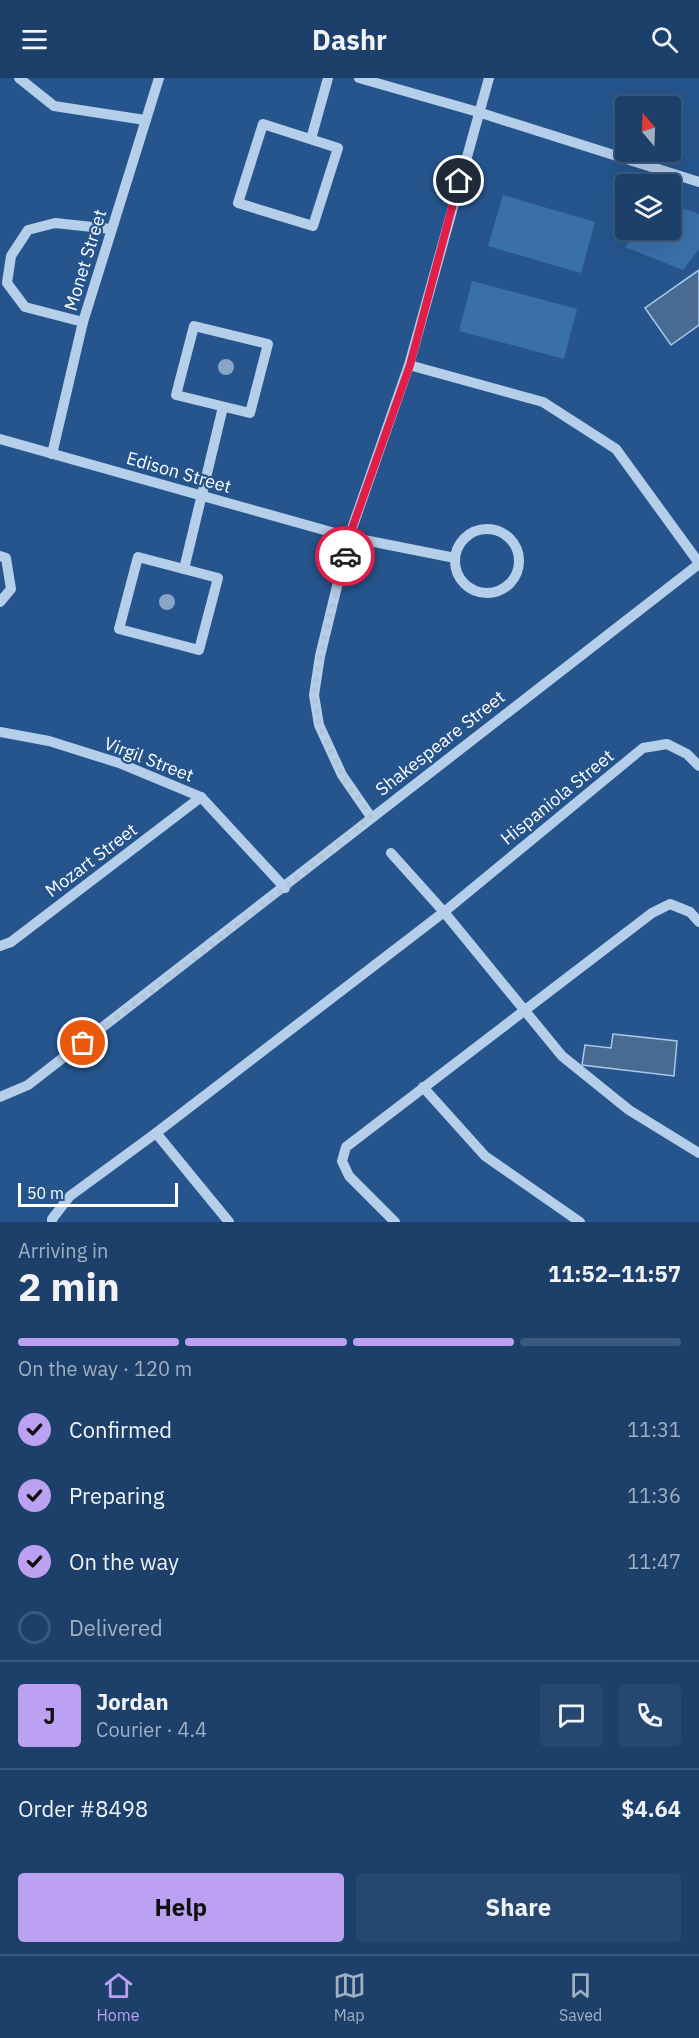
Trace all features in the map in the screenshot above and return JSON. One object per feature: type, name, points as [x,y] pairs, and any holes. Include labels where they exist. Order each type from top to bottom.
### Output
[{"type":"street","points":[[19,78],[54,106],[145,120]]},
{"type":"street","name":"Monet Street","points":[[52,454],[83,322],[159,78]]},
{"type":"street","points":[[311,140],[328,78]]},
{"type":"street","points":[[359,78],[478,112],[699,182]]},
{"type":"street","points":[[371,817],[342,775],[319,725],[314,694],[320,656],[349,537],[410,365],[489,78]]},
{"type":"street","points":[[263,124],[311,140],[338,148],[313,226],[238,202],[263,124]]},
{"type":"street","points":[[83,322],[25,307],[7,283],[11,256],[28,230],[55,223],[111,229]]},
{"type":"street","points":[[194,326],[268,344],[250,413],[223,406],[176,395],[194,326]]},
{"type":"street","points":[[410,365],[543,402],[616,449],[699,564]]},
{"type":"street","points":[[184,569],[223,406]]},
{"type":"street","name":"Edison Street","points":[[0,439],[349,537],[455,558]]},
{"type":"street","points":[[488,529],[500,531],[517,547],[520,559],[519,571],[513,582],[498,592],[480,594],[469,589],[461,581],[455,570],[455,558],[458,546],[476,531],[488,529]]},
{"type":"street","points":[[0,556],[6,558],[11,589],[0,602]]},
{"type":"street","points":[[138,557],[184,569],[218,578],[199,650],[119,629],[138,557]]},
{"type":"street","name":"Shakespeare Street","points":[[0,1097],[28,1086],[699,564]]},
{"type":"street","name":"Virgil Street","points":[[0,732],[49,741],[119,763],[201,797],[285,888]]},
{"type":"street","name":"Hispaniola Street","points":[[52,1222],[69,1196],[156,1133],[444,912],[643,748],[667,744],[687,754],[699,766]]},
{"type":"street","name":"Mozart Street","points":[[0,946],[11,942],[201,797]]},
{"type":"street","points":[[391,853],[444,912],[562,1056],[629,1110],[699,1153]]},
{"type":"street","points":[[394,1222],[349,1176],[342,1161],[346,1147],[652,912],[670,903],[690,912],[699,922]]},
{"type":"street","points":[[423,1087],[485,1156],[580,1222]]},
{"type":"street","points":[[156,1133],[227,1222]]},
{"type":"shaded area","points":[[503,195],[595,222],[581,273],[488,246]]},
{"type":"shaded area","points":[[681,208],[699,214],[699,249],[683,270],[625,247],[632,240],[681,240]]},
{"type":"shaded area","points":[[699,270],[699,325],[671,345],[645,308]]},
{"type":"shaded area","points":[[472,281],[577,309],[564,359],[459,331]]},
{"type":"shaded area","points":[[613,1034],[677,1041],[674,1076],[582,1065],[585,1045],[611,1048]]},
{"type":"way so far","points":[[83,1043],[285,888],[371,817],[342,775],[319,725],[314,694],[320,656],[345,556]]},
{"type":"route","points":[[345,556],[349,537],[410,365],[459,181]]}]
